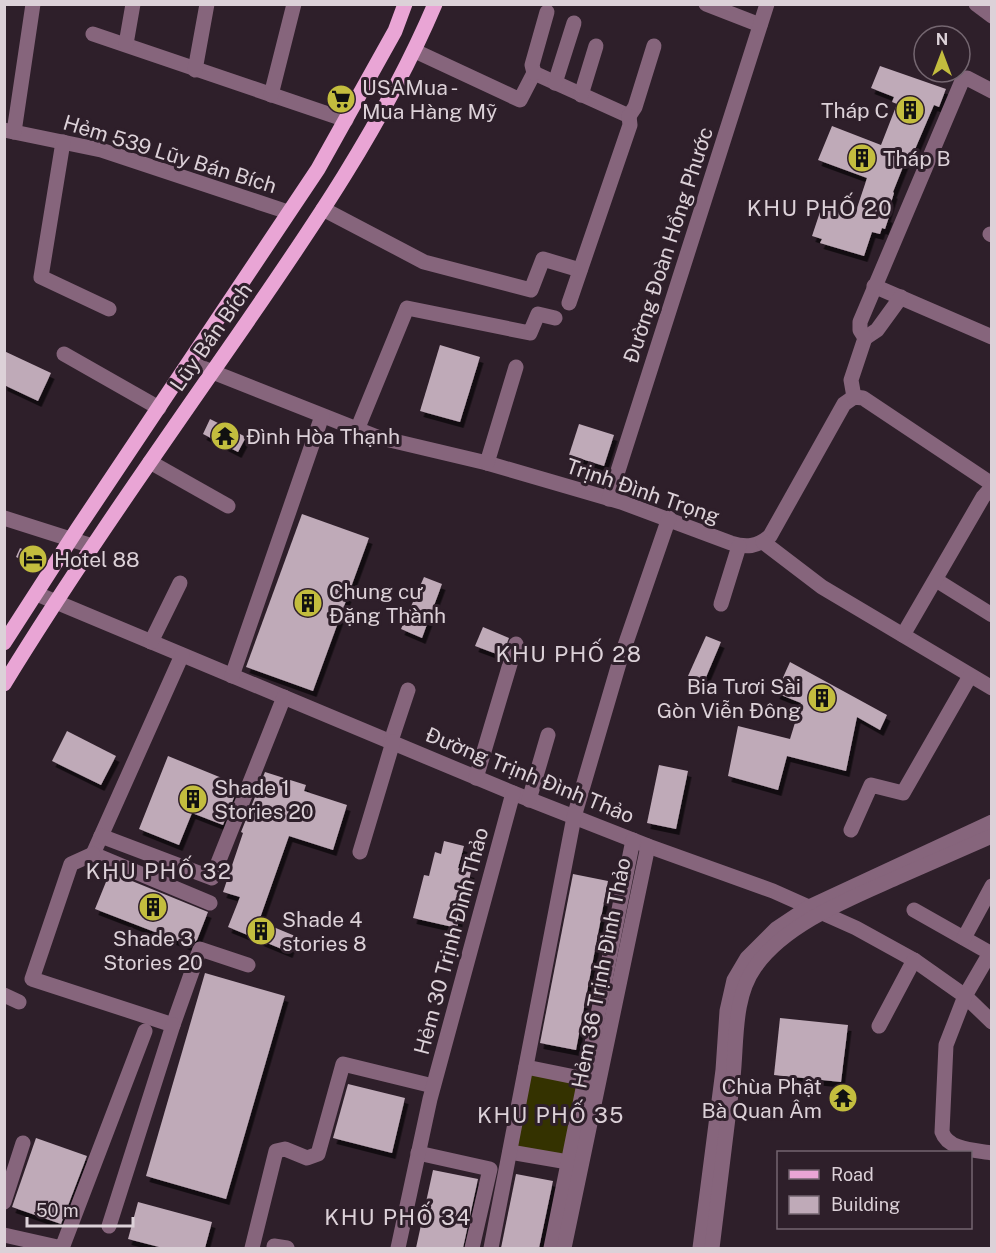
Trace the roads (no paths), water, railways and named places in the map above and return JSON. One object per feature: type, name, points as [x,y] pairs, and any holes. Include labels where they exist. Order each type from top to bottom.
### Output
[{"type":"main road","name":"Lũy Bán Bích","points":[[4,643],[318,169],[395,31],[405,4]]},
{"type":"main road","name":"Lũy Bán Bích","points":[[4,684],[92,546],[362,150],[415,51],[435,4]]},
{"type":"street","points":[[9,131],[33,4]]},
{"type":"street","points":[[126,44],[133,4]]},
{"type":"street","points":[[195,70],[207,4]]},
{"type":"street","points":[[271,95],[294,4]]},
{"type":"street","points":[[706,4],[760,25]]},
{"type":"street","name":"Đường Đoàn Hồng Phước","points":[[609,499],[767,4]]},
{"type":"street","points":[[976,4],[992,16]]},
{"type":"street","points":[[415,51],[520,100],[534,73],[532,65],[547,12]]},
{"type":"street","points":[[555,83],[574,23]]},
{"type":"street","points":[[93,34],[346,120]]},
{"type":"street","points":[[581,95],[596,45]]},
{"type":"street","points":[[569,303],[630,125],[629,116],[635,107],[654,46]]},
{"type":"street","points":[[534,73],[629,116]]},
{"type":"street","points":[[865,338],[860,330],[860,322],[962,81],[967,78],[992,91]]},
{"type":"street","name":"Hẻm 539 Lũy Bán Bích","points":[[9,131],[101,150],[288,212]]},
{"type":"street","points":[[63,142],[40,274],[43,279],[109,309]]},
{"type":"street","points":[[323,209],[424,262],[531,290],[543,259],[580,270]]},
{"type":"street","points":[[874,286],[992,337]]},
{"type":"street","points":[[854,397],[851,380],[865,338],[877,330],[901,297]]},
{"type":"street","points":[[357,430],[407,308],[530,333],[538,314],[555,318]]},
{"type":"street","points":[[64,354],[159,408]]},
{"type":"street","name":"Trịnh Đình Trọng","points":[[190,363],[377,437],[487,463],[609,499],[669,518],[739,546],[755,546],[763,542]]},
{"type":"street","points":[[487,463],[516,367]]},
{"type":"street","points":[[903,636],[983,497],[992,486],[863,398],[854,397],[844,404],[775,528],[763,542],[822,587],[903,636],[970,676],[992,688]]},
{"type":"street","points":[[232,676],[322,416]]},
{"type":"street","points":[[150,462],[228,506]]},
{"type":"street","points":[[4,518],[92,546]]},
{"type":"street","points":[[491,1248],[574,817],[620,660],[669,518]]},
{"type":"street","points":[[721,604],[739,546]]},
{"type":"street","points":[[936,580],[992,615]]},
{"type":"street","points":[[151,642],[180,583]]},
{"type":"street","name":"Đường Trịnh Đình Thảo","points":[[36,594],[392,741],[513,794],[773,891],[816,910],[856,928],[914,960],[965,996],[992,1022]]},
{"type":"street","points":[[476,778],[516,644]]},
{"type":"street","points":[[133,746],[179,654]]},
{"type":"street","points":[[173,1025],[32,980],[71,864],[93,854],[179,654]]},
{"type":"street","points":[[851,830],[871,785],[903,793],[970,676]]},
{"type":"street","points":[[360,852],[408,690]]},
{"type":"street","points":[[101,836],[212,878],[284,697]]},
{"type":"street","points":[[529,800],[548,735]]},
{"type":"street","name":"Hẻm 30 Trịnh Đình Thảo","points":[[398,1248],[431,1092],[513,794]]},
{"type":"street","points":[[700,1248],[723,1070],[727,1011],[734,980],[747,958],[776,929],[992,822]]},
{"type":"street","points":[[551,1248],[585,1079],[641,843]]},
{"type":"street","name":"Hẻm 36 Trịnh Đình Thảo","points":[[564,1248],[641,843]]},
{"type":"street","points":[[712,1248],[734,1070],[738,1013],[745,984],[756,966],[783,938],[816,910],[987,843]]},
{"type":"street","points":[[93,854],[210,903]]},
{"type":"street","points":[[964,938],[992,886]]},
{"type":"street","points":[[914,910],[990,953],[965,996],[946,1045],[942,1132],[944,1140],[952,1145],[992,1153]]},
{"type":"street","points":[[109,1226],[173,1025],[200,949],[248,965]]},
{"type":"street","points":[[879,1026],[914,960]]},
{"type":"street","points":[[4,995],[20,1002]]},
{"type":"street","points":[[4,1235],[62,1248],[145,1031]]},
{"type":"street","points":[[252,1248],[276,1151],[285,1149],[307,1158],[318,1154],[343,1064],[431,1092]]},
{"type":"street","points":[[526,1067],[585,1079]]},
{"type":"street","points":[[4,1202],[23,1143]]},
{"type":"street","points":[[510,1152],[568,1162]]},
{"type":"street","points":[[418,1154],[490,1168],[472,1248]]},
{"type":"street","points":[[274,1248],[274,1246],[287,1248]]},
{"type":"place","name":"USAMua - Mua Hàng Mỹ","points":[[341,99]]},
{"type":"place","name":"Tháp C","points":[[910,110]]},
{"type":"place","name":"Tháp B","points":[[862,158]]},
{"type":"place","name":"Đình Hòa Thạnh","points":[[225,436]]},
{"type":"place","name":"Hotel 88","points":[[33,559]]},
{"type":"place","name":"Chung cư Đặng Thành","points":[[308,603]]},
{"type":"place","name":"Bia Tươi Sài Gòn Viễn Đông","points":[[822,698]]},
{"type":"place","name":"Shade 1 Stories 20","points":[[193,799]]},
{"type":"place","name":"Shade 3 Stories 20","points":[[153,907]]},
{"type":"place","name":"Shade 4 stories 8","points":[[261,931]]},
{"type":"place","name":"Chùa Phật Bà Quan Âm","points":[[843,1098]]},
{"type":"district","name":"KHU PHỐ 20","points":[[820,208]]},
{"type":"district","name":"KHU PHỐ 28","points":[[569,654]]},
{"type":"district","name":"KHU PHỐ 32","points":[[159,871]]},
{"type":"district","name":"KHU PHỐ 35","points":[[551,1115]]},
{"type":"district","name":"KHU PHỐ 34","points":[[398,1217]]}]
